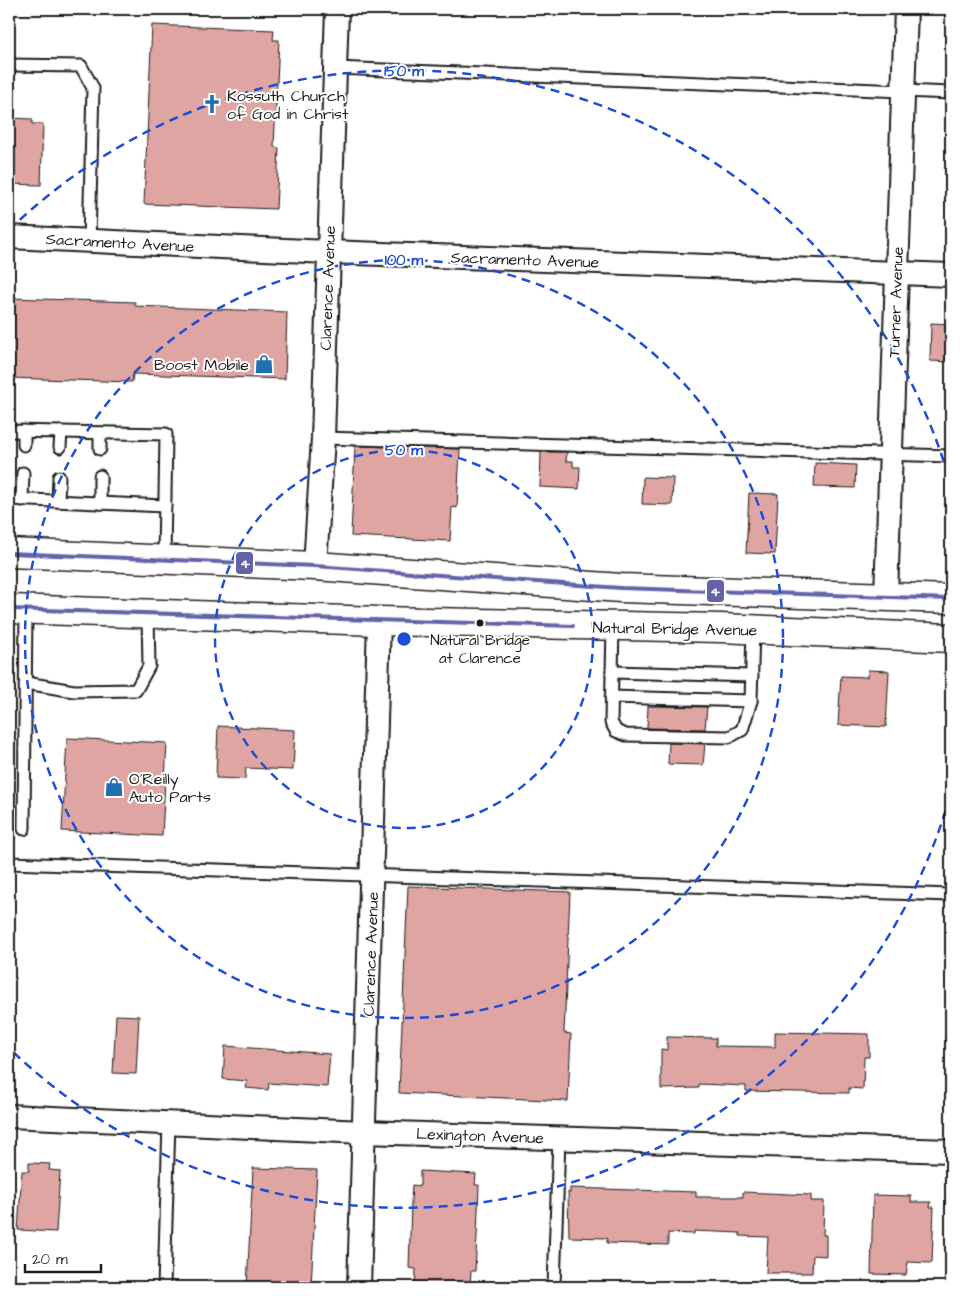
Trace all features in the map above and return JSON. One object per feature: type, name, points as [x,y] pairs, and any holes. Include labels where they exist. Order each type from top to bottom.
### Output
[{"type":"main road","points":[[9,553],[164,558],[315,566],[621,588],[951,599]]},
{"type":"main road","points":[[9,562],[51,555]]},
{"type":"main road","name":"Natural Bridge Avenue","points":[[18,609],[379,622],[753,629],[951,638]]},
{"type":"street","name":"Clarence Avenue","points":[[315,566],[324,438],[328,252],[337,9]]},
{"type":"street","name":"Turner Avenue","points":[[886,596],[906,9]]},
{"type":"street","name":"Sacramento Avenue","points":[[9,237],[328,252],[951,274]]},
{"type":"street","name":"Clarence Avenue","points":[[359,1287],[379,622]]},
{"type":"street","name":"Lexington Avenue","points":[[9,1116],[364,1132],[951,1151]]},
{"type":"lane","points":[[9,64],[81,66],[93,88],[90,240]]},
{"type":"lane","points":[[336,68],[951,92]]},
{"type":"lane","points":[[9,431],[166,434],[164,558]]},
{"type":"lane","points":[[24,431],[24,445]]},
{"type":"lane","points":[[60,446],[61,432]]},
{"type":"lane","points":[[100,432],[100,450]]},
{"type":"lane","points":[[324,438],[951,456]]},
{"type":"lane","points":[[22,500],[23,473]]},
{"type":"lane","points":[[100,476],[100,503]]},
{"type":"lane","points":[[58,502],[59,477]]},
{"type":"lane","points":[[9,499],[165,506]]},
{"type":"lane","points":[[18,609],[26,683],[24,829]]},
{"type":"lane","points":[[26,683],[74,691],[136,690],[149,666],[148,615]]},
{"type":"lane","points":[[613,626],[613,672],[610,697],[611,722],[616,731],[626,735],[729,737],[742,730],[751,702],[753,629]]},
{"type":"lane","points":[[613,672],[752,676]]},
{"type":"lane","points":[[610,697],[751,702]]},
{"type":"lane","points":[[9,863],[372,877],[951,895]]},
{"type":"lane","points":[[164,1287],[169,1123]]},
{"type":"lane","points":[[554,1287],[559,1138]]},
{"type":"building","name":"Kossuth Church of God in Christ","points":[[152,25],[274,30],[273,40],[279,40],[274,147],[279,148],[276,209],[144,204]]},
{"type":"building","points":[[9,118],[32,119],[32,124],[43,124],[41,185],[9,184]]},
{"type":"building","points":[[9,298],[135,302],[135,306],[287,312],[285,379],[133,374],[132,382],[9,378]]},
{"type":"building","points":[[931,323],[951,324],[951,362],[930,361]]},
{"type":"building","points":[[355,446],[460,449],[457,508],[452,507],[450,541],[351,536]]},
{"type":"building","points":[[541,452],[567,452],[566,461],[573,461],[573,467],[580,467],[579,489],[540,487]]},
{"type":"building","points":[[815,463],[856,465],[855,488],[814,487]]},
{"type":"building","points":[[643,477],[673,478],[672,505],[642,504]]},
{"type":"building","points":[[749,493],[778,494],[775,554],[746,553]]},
{"type":"building","points":[[868,670],[889,671],[886,727],[838,725],[841,676],[867,677]]},
{"type":"building","points":[[648,706],[707,707],[705,729],[647,728]]},
{"type":"building","points":[[218,726],[295,730],[293,770],[246,768],[245,779],[216,778]]},
{"type":"building","name":"O'Reilly Auto Parts","points":[[67,738],[167,743],[162,836],[62,831]]},
{"type":"building","points":[[669,743],[705,744],[703,765],[668,764]]},
{"type":"building","points":[[408,886],[570,892],[564,1033],[571,1034],[568,1101],[399,1093]]},
{"type":"building","points":[[116,1015],[139,1016],[136,1074],[113,1073]]},
{"type":"building","points":[[775,1032],[869,1034],[869,1057],[864,1057],[863,1089],[849,1088],[849,1093],[746,1091],[746,1086],[699,1084],[699,1088],[661,1089],[661,1049],[667,1050],[667,1037],[716,1038],[716,1046],[775,1047]]},
{"type":"building","points":[[225,1046],[330,1054],[327,1087],[269,1083],[268,1090],[246,1088],[247,1081],[223,1079]]},
{"type":"building","points":[[29,1163],[50,1164],[49,1170],[60,1171],[56,1232],[18,1230],[22,1171],[29,1171]]},
{"type":"building","points":[[253,1168],[317,1170],[311,1287],[247,1287]]},
{"type":"building","points":[[420,1171],[476,1174],[475,1185],[479,1185],[477,1236],[475,1271],[471,1271],[470,1287],[415,1287],[416,1269],[409,1268],[411,1202],[412,1185],[420,1186]]},
{"type":"building","points":[[570,1188],[696,1192],[696,1197],[743,1197],[743,1192],[811,1195],[811,1201],[824,1201],[823,1235],[826,1235],[826,1256],[813,1255],[812,1273],[766,1273],[768,1237],[740,1236],[740,1233],[694,1231],[694,1234],[668,1233],[668,1245],[607,1243],[607,1238],[569,1237],[568,1192],[570,1193]]},
{"type":"building","points":[[873,1195],[911,1196],[911,1202],[931,1202],[930,1207],[934,1207],[932,1263],[908,1262],[906,1275],[871,1274]]},
{"type":"transit line","name":"4","points":[[9,553],[315,566],[621,588],[951,599]]},
{"type":"transit line","name":"4","points":[[9,609],[573,626]]},
{"type":"place","name":"Kossuth Church of God in Christ","points":[[212,104]]},
{"type":"place","name":"Boost Mobile","points":[[264,364]]},
{"type":"place","name":"Natural Bridge at Clarence","points":[[480,623]]},
{"type":"place","name":"O'Reilly Auto Parts","points":[[114,787]]}]
